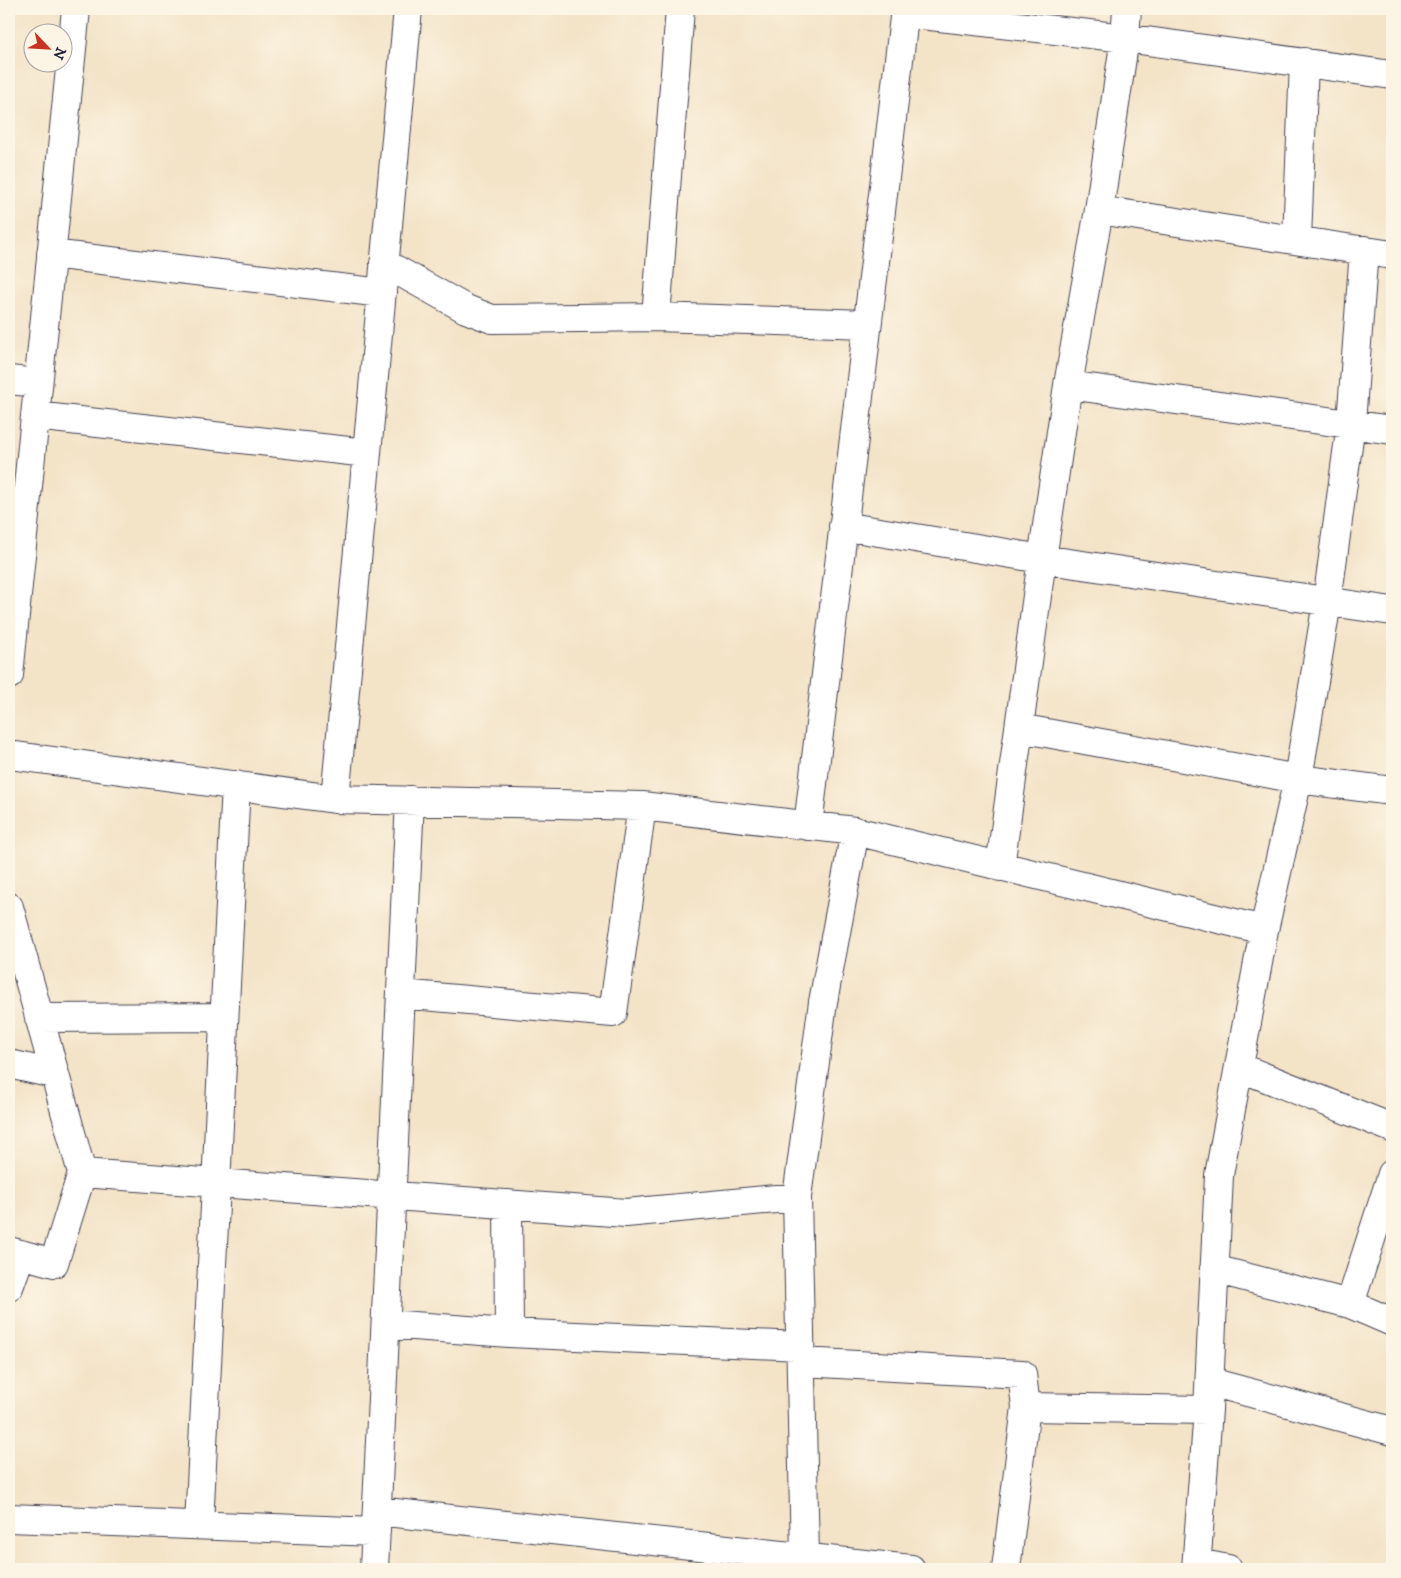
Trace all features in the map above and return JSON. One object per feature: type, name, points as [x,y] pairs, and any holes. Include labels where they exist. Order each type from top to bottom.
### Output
[{"type":"street","points":[[9,674],[76,9]]},
{"type":"street","points":[[335,799],[408,9]]},
{"type":"street","points":[[656,317],[680,9]]},
{"type":"street","points":[[1000,867],[1042,558],[1068,385],[1099,210],[1126,38],[1127,9]]},
{"type":"street","points":[[808,826],[904,11],[1126,38],[1392,75]]},
{"type":"street","points":[[1297,238],[1304,62]]},
{"type":"street","points":[[1099,210],[1297,238],[1392,255]]},
{"type":"street","points":[[1228,1569],[1196,1566],[1210,1382],[1218,1175],[1264,930],[1298,779],[1326,602],[1351,423],[1364,250]]},
{"type":"street","points":[[51,254],[382,293]]},
{"type":"street","points":[[384,263],[466,309],[492,319],[656,317],[867,324]]},
{"type":"street","points":[[9,380],[38,383]]},
{"type":"street","points":[[1068,385],[1392,430]]},
{"type":"street","points":[[35,416],[367,453]]},
{"type":"street","points":[[843,526],[1392,611]]},
{"type":"street","points":[[1019,728],[1298,779],[1392,791]]},
{"type":"street","points":[[9,755],[335,799],[642,806],[855,831],[1264,930]]},
{"type":"street","points":[[199,1525],[236,785]]},
{"type":"street","points":[[374,1569],[410,800]]},
{"type":"street","points":[[401,994],[613,1013],[642,806]]},
{"type":"street","points":[[805,1556],[797,1197],[823,1002],[855,831]]},
{"type":"street","points":[[9,907],[82,1173],[54,1263],[15,1252],[9,1287]]},
{"type":"street","points":[[39,1018],[224,1016]]},
{"type":"street","points":[[9,1064],[54,1074]]},
{"type":"street","points":[[1239,1067],[1392,1128]]},
{"type":"street","points":[[82,1173],[626,1213],[797,1197]]},
{"type":"street","points":[[1350,1304],[1392,1174]]},
{"type":"street","points":[[508,1204],[508,1333]]},
{"type":"street","points":[[1214,1269],[1350,1304],[1392,1322]]},
{"type":"street","points":[[386,1324],[801,1354],[1022,1374],[1026,1407],[1006,1569]]},
{"type":"street","points":[[1210,1382],[1392,1431]]},
{"type":"street","points":[[1026,1407],[1208,1410]]},
{"type":"street","points":[[9,1518],[199,1525],[377,1521],[805,1556],[912,1569]]}]
